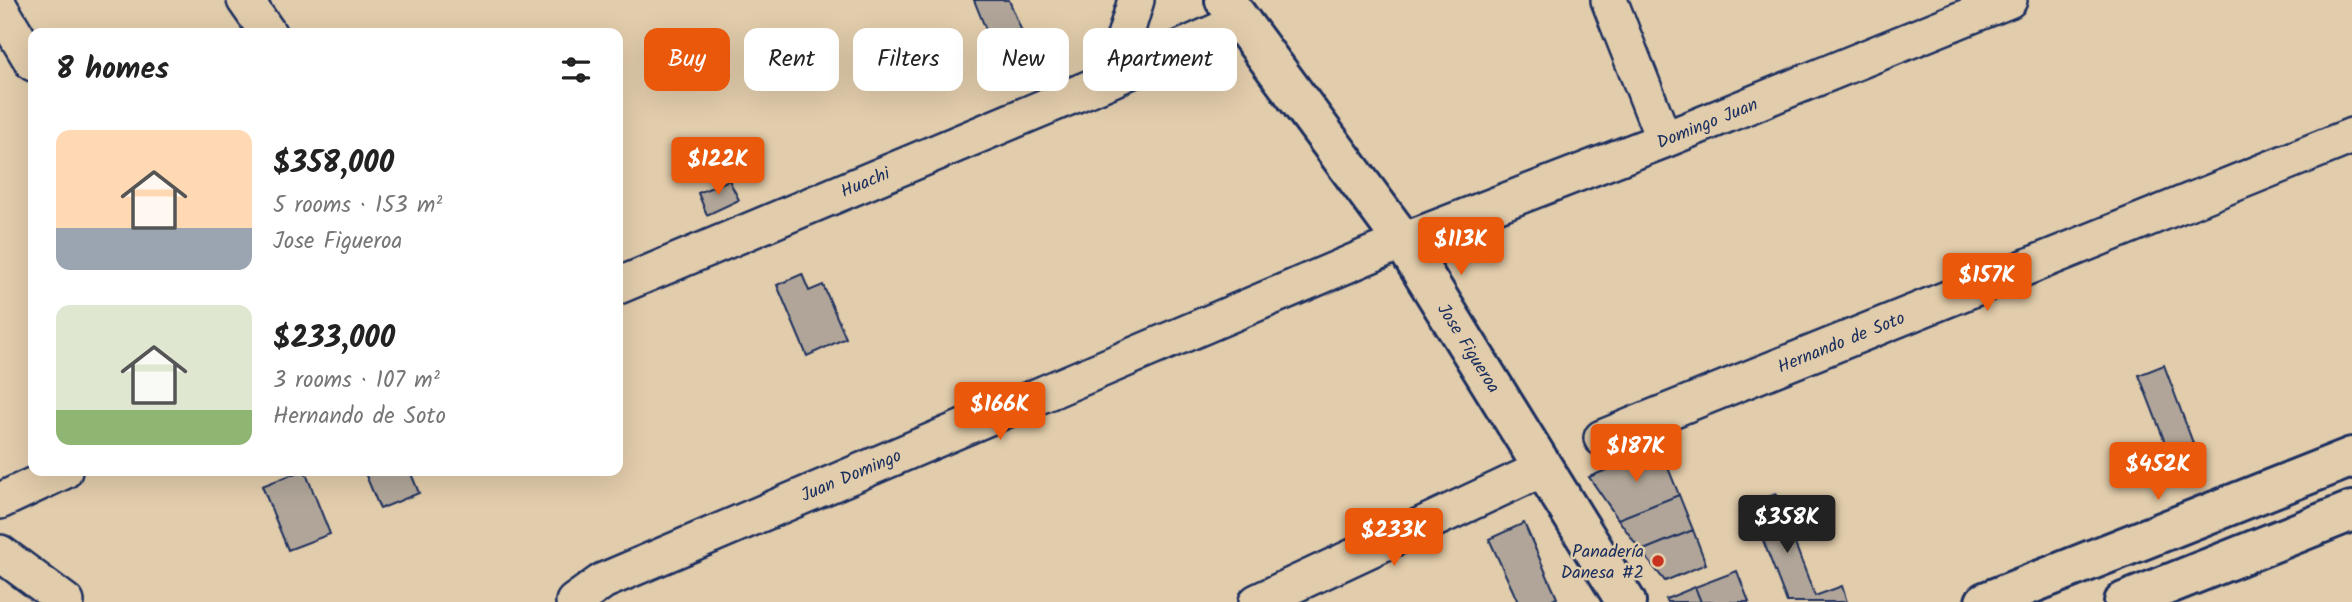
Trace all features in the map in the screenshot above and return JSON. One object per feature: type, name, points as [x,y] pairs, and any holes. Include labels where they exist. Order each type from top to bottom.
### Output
[{"type":"street","points":[[245,0],[265,28]]},
{"type":"street","points":[[1127,28],[1136,0]]},
{"type":"street","points":[[1609,0],[1664,140]]},
{"type":"street","name":"Domingo Juan","points":[[1403,241],[1664,140],[2008,0]]},
{"type":"street","points":[[0,8],[28,55]]},
{"type":"street","name":"Huachi","points":[[1203,28],[1233,11]]},
{"type":"street","name":"Jose Figueroa","points":[[1233,11],[1403,241],[1626,602]]},
{"type":"street","name":"Huachi","points":[[623,284],[1083,91]]},
{"type":"street","name":"Hernando de Soto","points":[[1602,438],[2352,136]]},
{"type":"street","name":"Juan Domingo","points":[[574,602],[603,581],[1403,241]]},
{"type":"street","points":[[1985,602],[2352,457]]},
{"type":"street","points":[[1257,602],[1544,468]]},
{"type":"street","points":[[0,501],[53,476]]},
{"type":"street","points":[[2124,602],[2352,511]]},
{"type":"street","points":[[0,553],[66,602]]},
{"type":"building","points":[[974,0],[1009,0],[1020,28],[985,28]]},
{"type":"building","points":[[729,180],[739,200],[707,215],[698,193]]},
{"type":"building","points":[[802,274],[809,291],[823,285],[846,338],[807,356],[777,285]]},
{"type":"building","points":[[2164,365],[2200,462],[2176,471],[2139,375]]},
{"type":"building","points":[[1660,448],[1679,495],[1618,519],[1589,477]]},
{"type":"building","points":[[288,476],[307,476],[330,534],[288,550],[262,486]]},
{"type":"building","points":[[366,476],[412,476],[419,493],[380,509]]},
{"type":"building","points":[[1776,494],[1815,596],[1842,586],[1847,602],[1787,602],[1749,504]]},
{"type":"building","points":[[1679,495],[1693,530],[1641,551],[1618,519]]},
{"type":"building","points":[[1524,523],[1557,598],[1548,602],[1518,602],[1489,539]]},
{"type":"building","points":[[1693,530],[1706,564],[1665,581],[1641,551]]},
{"type":"building","points":[[1737,571],[1749,602],[1701,602],[1695,587]]},
{"type":"building","points":[[1695,587],[1701,602],[1668,602],[1666,599]]},
{"type":"place","name":"Panadería Danesa #2","points":[[1658,561]]}]
